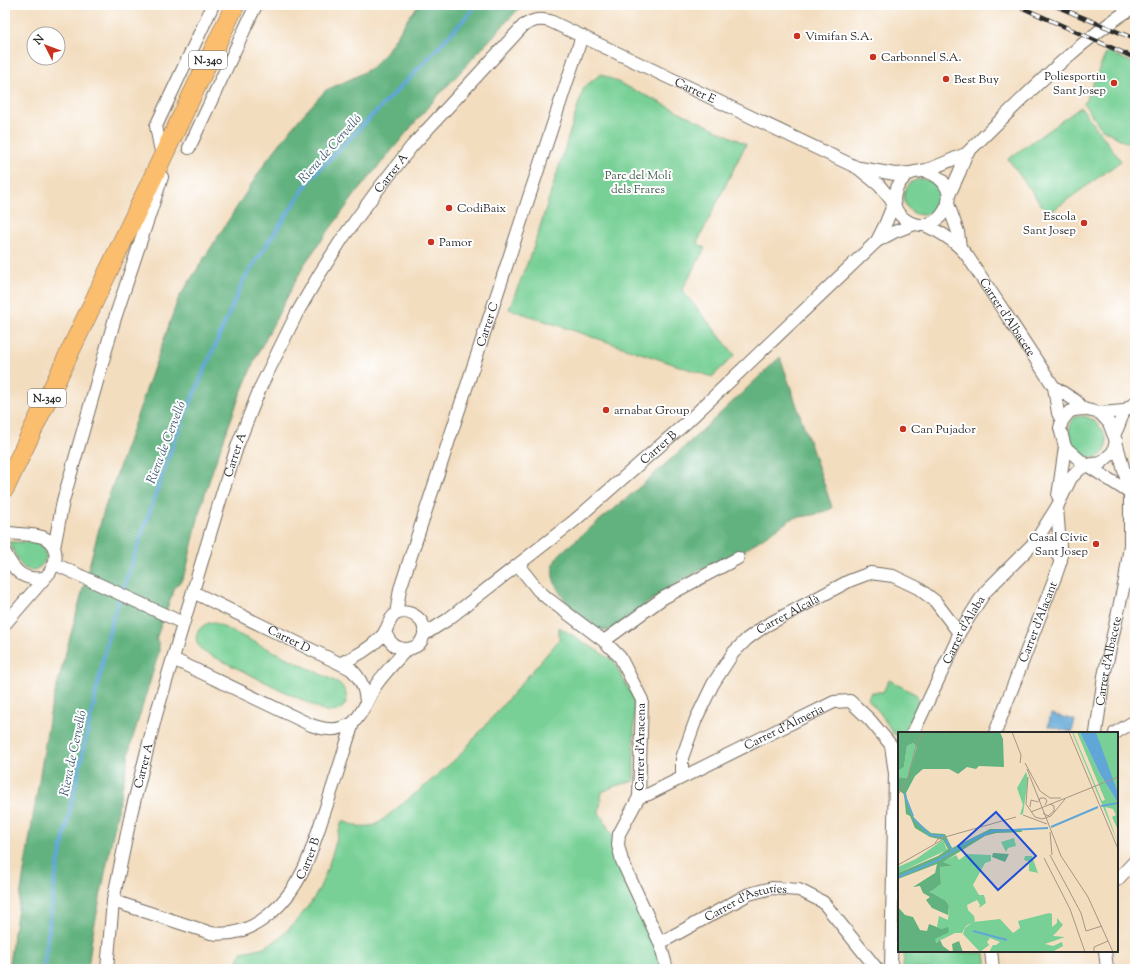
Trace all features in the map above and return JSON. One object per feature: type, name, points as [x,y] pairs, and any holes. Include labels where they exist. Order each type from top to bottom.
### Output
[{"type":"main road","name":"N-340","points":[[8,479],[235,5]]},
{"type":"street","points":[[162,156],[156,126],[213,5]]},
{"type":"street","points":[[189,148],[256,5]]},
{"type":"street","points":[[966,154],[944,212],[938,219],[932,223],[919,225],[901,216],[896,210],[894,203],[898,185],[902,179],[910,173],[925,171],[966,154],[1081,44],[1111,21],[1135,6]]},
{"type":"street","name":"Carrer E","points":[[532,21],[540,19],[550,21],[858,168],[879,185],[894,203]]},
{"type":"street","name":"Carrer A","points":[[107,969],[113,901],[131,814],[156,715],[222,494],[238,444],[261,386],[297,313],[319,275],[342,239],[376,192],[412,146],[512,37],[523,26],[532,21]]},
{"type":"street","name":"Carrer C","points":[[396,614],[403,581],[582,36]]},
{"type":"street","points":[[5,624],[55,564],[56,556],[54,548],[63,501],[115,318],[182,116]]},
{"type":"street","name":"Carrer E","points":[[858,168],[887,173],[910,173]]},
{"type":"street","points":[[925,171],[933,173],[942,180],[947,187],[949,200]]},
{"type":"street","name":"Carrer d'Albacete","points":[[949,200],[958,232],[960,247]]},
{"type":"street","name":"Carrer B","points":[[877,242],[894,203]]},
{"type":"street","name":"Carrer d'Albacete","points":[[919,225],[945,236],[960,247],[1054,387],[1076,401],[1083,409],[1100,413],[1108,422],[1115,438],[1130,493],[1130,545],[1125,580],[1104,676],[1096,732]]},
{"type":"street","name":"Carrer B","points":[[113,901],[210,933],[221,935],[246,930],[276,909],[299,878],[307,862],[329,800],[353,723],[359,717],[376,685],[393,664],[408,649],[415,647],[421,641],[424,634],[447,620],[574,521],[687,422],[877,242],[894,232],[919,225]]},
{"type":"street","name":"Carrer d'Albacete","points":[[1054,387],[1058,414],[1062,421],[1060,428],[1065,447]]},
{"type":"street","points":[[1100,413],[1124,411],[1135,403]]},
{"type":"street","points":[[1062,421],[1069,412],[1083,409]]},
{"type":"street","points":[[1057,507],[1071,478],[1080,469],[1087,465],[1101,463],[1113,452],[1115,438],[1124,411]]},
{"type":"street","points":[[1065,447],[1087,465],[1130,493]]},
{"type":"street","points":[[1057,507],[1065,447]]},
{"type":"street","points":[[1071,478],[1083,475],[1104,476]]},
{"type":"street","name":"Carrer d'Àlaba","points":[[912,732],[956,642],[958,633],[985,592],[1035,542],[1046,536],[1052,526],[1057,507]]},
{"type":"street","name":"Carrer d'Alacant","points":[[995,732],[1057,572],[1060,560],[1057,507]]},
{"type":"street","points":[[5,532],[11,534],[30,534],[40,536],[47,540],[54,548]]},
{"type":"street","points":[[1035,542],[1053,548],[1060,560]]},
{"type":"street","points":[[5,553],[14,568],[21,575],[30,578],[44,578]]},
{"type":"street","points":[[604,641],[663,598],[738,558]]},
{"type":"street","points":[[55,564],[183,624]]},
{"type":"street","name":"Carrer d'Aracena","points":[[518,565],[538,590],[604,641],[620,657],[642,700],[639,797],[619,834],[618,845],[622,861],[660,943],[667,969]]},
{"type":"street","name":"Carrer Alcalà","points":[[682,777],[682,758],[696,719],[713,684],[733,653],[747,639],[765,626],[849,581],[870,573],[893,576],[918,588],[934,601],[958,633]]},
{"type":"street","name":"Carrer D","points":[[193,592],[351,669],[361,680],[365,692],[366,702]]},
{"type":"street","points":[[341,663],[358,655],[368,648],[386,631],[390,620],[396,614],[406,612],[421,620],[424,627],[424,634]]},
{"type":"street","points":[[386,631],[387,639],[393,645],[399,649],[408,649]]},
{"type":"street","points":[[173,659],[322,729],[341,729],[353,723]]},
{"type":"street","name":"Carrer d'Almeria","points":[[639,797],[648,794],[834,702],[850,701],[895,745],[897,768]]},
{"type":"street","points":[[1117,732],[1135,721]]},
{"type":"street","points":[[891,969],[897,768]]},
{"type":"street","points":[[1118,879],[1135,861]]},
{"type":"street","name":"Carrer d'Asturies","points":[[660,943],[749,894],[772,888],[799,890],[823,902],[877,969]]},
{"type":"street","points":[[992,952],[993,969]]},
{"type":"street","points":[[1105,952],[1107,969]]},
{"type":"green space","points":[[419,5],[522,5],[427,108],[357,192],[305,263],[256,357],[240,395],[213,469],[200,510],[186,571],[181,581],[175,587],[156,639],[159,644],[159,652],[131,744],[92,938],[88,969],[8,969],[51,708],[104,510],[178,299],[267,160],[300,118],[326,90],[371,68],[385,54],[409,17]]},
{"type":"green space","name":"Poliesportiu Sant Josep","points":[[1107,51],[1135,64],[1135,148],[1101,128],[1084,104]]},
{"type":"green space","name":"Parc del Molí dels Frares","points":[[601,74],[746,144],[697,243],[705,248],[682,290],[735,355],[712,377],[509,309],[533,249],[584,87]]},
{"type":"green space","points":[[1081,107],[1121,161],[1048,214],[1008,159]]},
{"type":"green space","points":[[926,179],[935,184],[939,190],[939,204],[935,210],[926,215],[918,215],[909,210],[905,204],[904,193],[909,184],[915,180]]},
{"type":"green space","points":[[780,357],[832,507],[831,509],[813,515],[793,518],[731,559],[705,568],[670,587],[609,631],[598,629],[589,623],[572,608],[557,588],[553,578],[553,568],[558,556],[661,468]]},
{"type":"green space","points":[[1085,416],[1098,424],[1106,438],[1105,450],[1097,457],[1090,458],[1083,455],[1076,450],[1072,442],[1070,425],[1075,417]]},
{"type":"green space","points":[[9,542],[36,542],[43,547],[46,553],[43,564],[33,570],[27,569],[19,562]]},
{"type":"green space","points":[[213,622],[339,683],[344,689],[346,695],[344,705],[341,709],[336,711],[329,712],[322,710],[204,652],[197,643],[197,634],[202,626]]},
{"type":"green space","points":[[559,627],[614,661],[634,700],[634,781],[615,786],[602,792],[599,812],[612,835],[655,941],[661,969],[234,969],[242,952],[254,950],[274,942],[292,926],[310,904],[318,891],[332,856],[342,821],[361,827],[376,825],[426,785],[459,756],[559,640]]},
{"type":"green space","points":[[889,680],[917,695],[918,705],[904,732],[898,732],[898,736],[894,734],[880,713],[868,699],[871,692],[883,692]]},
{"type":"green space","points":[[904,952],[944,952],[985,953],[987,969],[903,969]]},
{"type":"water","points":[[1051,714],[1075,720],[1072,732],[1048,726]]},
{"type":"waterway","name":"Riera de Cervelló","points":[[44,969],[55,879],[112,620],[176,436],[244,279],[311,178],[422,65],[477,5]]},
{"type":"railway","points":[[1016,5],[1135,58]]},
{"type":"railway","points":[[1053,5],[1135,39]]},
{"type":"place","name":"Vimifan S.A.","points":[[797,36]]},
{"type":"place","name":"Carbonnel S.A.","points":[[873,57]]},
{"type":"place","name":"Best Buy","points":[[946,79]]},
{"type":"place","name":"Poliesportiu Sant Josep","points":[[1114,83]]},
{"type":"place","name":"CodiBaix","points":[[449,208]]},
{"type":"place","name":"Escola Sant Josep","points":[[1084,223]]},
{"type":"place","name":"Pamor","points":[[431,242]]},
{"type":"place","name":"arnabat Group","points":[[606,410]]},
{"type":"place","name":"Can Pujador","points":[[903,429]]},
{"type":"place","name":"Casal Cívic Sant Josep","points":[[1096,544]]}]
